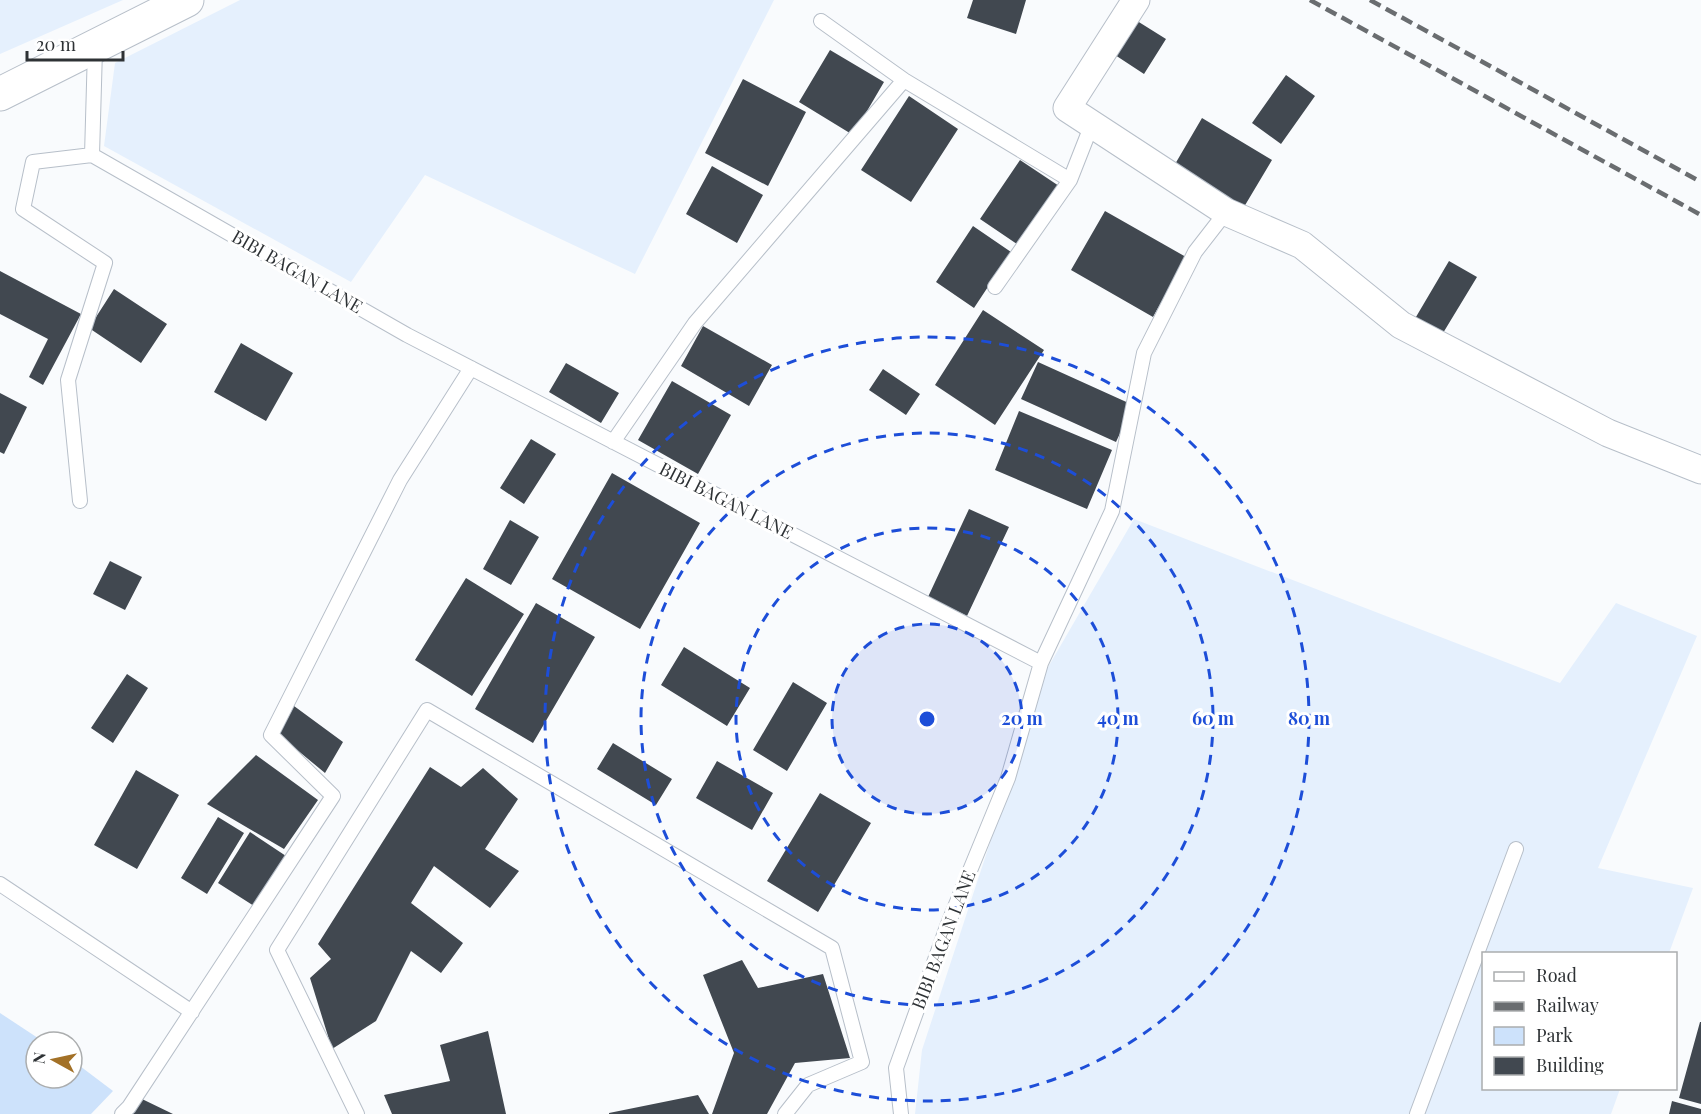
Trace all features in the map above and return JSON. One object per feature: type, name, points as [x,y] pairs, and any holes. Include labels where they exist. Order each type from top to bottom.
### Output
[{"type":"main road","points":[[0,94],[187,0]]},
{"type":"street","points":[[1136,0],[1067,108],[1226,212],[1302,245],[1401,325],[1608,434],[1701,470]]},
{"type":"lane","points":[[821,21],[904,80],[1070,180]]},
{"type":"lane","points":[[80,501],[68,380],[105,263],[23,209],[33,162],[92,155],[95,46]]},
{"type":"lane","points":[[613,442],[695,323],[904,80]]},
{"type":"lane","points":[[995,287],[1070,180],[1092,124]]},
{"type":"lane","name":"BIBI BAGAN LANE","points":[[92,155],[397,329],[1041,663],[1008,778],[948,924],[896,1068],[901,1114]]},
{"type":"lane","points":[[1041,663],[1112,511],[1144,353],[1196,252],[1226,212]]},
{"type":"lane","points":[[122,1114],[192,1012],[333,796],[272,735],[400,480],[471,368]]},
{"type":"lane","points":[[357,1114],[277,950],[427,710],[832,948],[862,1062],[808,1085],[785,1114]]},
{"type":"lane","points":[[1418,1114],[1516,849]]},
{"type":"lane","points":[[0,884],[192,1012]]},
{"type":"shaded area","points":[[0,0],[123,0],[0,54]]},
{"type":"shaded area","points":[[240,0],[774,0],[635,274],[425,175],[351,282],[104,146],[115,63]]},
{"type":"shaded area","points":[[1134,519],[1560,683],[1616,603],[1697,636],[1598,868],[1693,888],[1669,952],[1482,952],[1482,1090],[1620,1090],[1611,1114],[915,1114],[922,1050],[1047,669]]},
{"type":"green space","points":[[0,1013],[26,1030],[24,1090],[84,1090],[84,1069],[113,1091],[91,1114],[0,1114]]},
{"type":"building","points":[[973,0],[1026,0],[1016,34],[967,18]]},
{"type":"building","points":[[1134,19],[1166,39],[1144,74],[1112,53]]},
{"type":"building","points":[[830,50],[884,82],[853,135],[799,102]]},
{"type":"building","points":[[1286,75],[1315,96],[1281,144],[1252,123]]},
{"type":"building","points":[[743,79],[806,112],[768,186],[705,153]]},
{"type":"building","points":[[909,96],[958,129],[911,202],[861,170]]},
{"type":"building","points":[[1202,118],[1272,160],[1241,212],[1171,171]]},
{"type":"building","points":[[1020,160],[1059,186],[1020,246],[980,219]]},
{"type":"building","points":[[712,166],[763,195],[737,243],[686,214]]},
{"type":"building","points":[[1105,211],[1186,257],[1153,317],[1071,270]]},
{"type":"building","points":[[973,226],[1011,252],[974,308],[936,282]]},
{"type":"building","points":[[1449,261],[1477,277],[1440,338],[1413,322]]},
{"type":"building","points":[[0,271],[81,314],[43,385],[29,377],[48,339],[0,314]]},
{"type":"building","points":[[114,289],[167,324],[141,363],[89,328]]},
{"type":"building","points":[[983,310],[1044,350],[995,425],[935,385]]},
{"type":"building","points":[[703,326],[772,365],[749,406],[681,366]]},
{"type":"building","points":[[241,343],[293,373],[266,421],[214,392]]},
{"type":"building","points":[[1038,362],[1133,405],[1116,442],[1021,399]]},
{"type":"building","points":[[566,363],[619,393],[601,423],[549,392]]},
{"type":"building","points":[[883,369],[920,394],[906,415],[869,390]]},
{"type":"building","points":[[672,381],[731,415],[698,474],[638,440]]},
{"type":"building","points":[[0,393],[27,407],[4,454],[0,452]]},
{"type":"building","points":[[1019,411],[1112,450],[1087,509],[995,470]]},
{"type":"building","points":[[531,439],[556,454],[524,504],[500,488]]},
{"type":"building","points":[[612,473],[700,523],[640,629],[552,579]]},
{"type":"building","points":[[969,509],[1009,527],[967,616],[928,597]]},
{"type":"building","points":[[510,520],[539,537],[511,585],[483,569]]},
{"type":"building","points":[[110,561],[142,577],[125,610],[93,594]]},
{"type":"building","points":[[466,578],[524,614],[472,696],[415,660]]},
{"type":"building","points":[[536,603],[595,637],[533,743],[475,709]]},
{"type":"building","points":[[684,647],[750,688],[727,726],[661,685]]},
{"type":"building","points":[[127,674],[148,688],[113,743],[91,728]]},
{"type":"building","points":[[793,682],[827,703],[787,771],[753,750]]},
{"type":"building","points":[[294,706],[343,742],[325,773],[279,735]]},
{"type":"building","points":[[613,743],[672,779],[656,805],[597,769]]},
{"type":"building","points":[[256,755],[318,800],[284,849],[207,804]]},
{"type":"building","points":[[717,761],[773,793],[752,830],[696,798]]},
{"type":"building","points":[[430,767],[461,787],[483,768],[518,799],[485,849],[519,871],[490,908],[434,866],[411,903],[463,943],[441,973],[411,951],[376,1021],[332,1049],[310,978],[331,959],[318,944]]},
{"type":"building","points":[[136,770],[179,795],[137,869],[94,845]]},
{"type":"building","points":[[820,793],[871,823],[818,912],[767,881]]},
{"type":"building","points":[[218,817],[244,833],[207,894],[181,878]]},
{"type":"building","points":[[250,832],[289,858],[257,908],[218,883]]},
{"type":"building","points":[[742,960],[758,988],[823,974],[850,1058],[795,1063],[767,1114],[712,1114],[734,1053],[703,975]]},
{"type":"building","points":[[1701,1022],[1701,1104],[1679,1098]]},
{"type":"building","points":[[488,1031],[506,1114],[392,1114],[384,1095],[450,1081],[440,1045]]},
{"type":"building","points":[[698,1095],[709,1114],[609,1114],[609,1113]]},
{"type":"building","points":[[142,1099],[173,1114],[129,1114]]},
{"type":"building","points":[[1672,1101],[1701,1109],[1701,1114],[1669,1114]]},
{"type":"railway","points":[[1310,0],[1701,215]]},
{"type":"railway","points":[[1370,0],[1701,182]]}]
